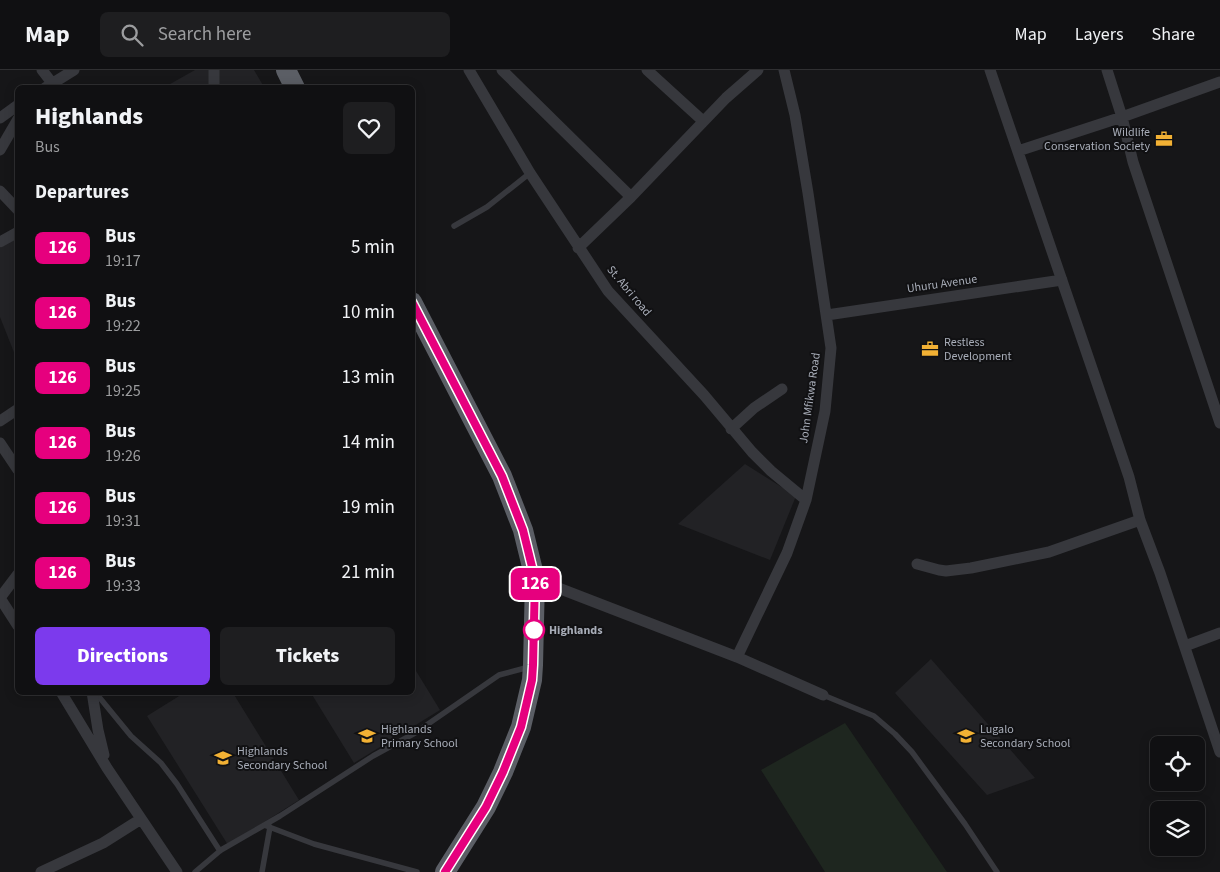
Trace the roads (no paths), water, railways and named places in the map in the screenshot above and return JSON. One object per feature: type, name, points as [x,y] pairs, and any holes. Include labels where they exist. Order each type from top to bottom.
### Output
[{"type":"highway","points":[[286,70],[294,85]]},
{"type":"highway","points":[[415,308],[502,476],[523,530],[535,579],[532,680],[521,727],[503,772],[486,807],[445,872]]},
{"type":"street","points":[[42,70],[48,85],[74,70]]},
{"type":"street","points":[[214,70],[214,85]]},
{"type":"street","name":"St. Abri road","points":[[469,70],[530,173],[608,291],[704,395],[731,429],[771,471],[806,500]]},
{"type":"street","points":[[502,70],[631,198]]},
{"type":"street","points":[[647,70],[704,121]]},
{"type":"street","points":[[578,248],[631,198],[726,98],[758,70]]},
{"type":"street","name":"John Mfikwa Road","points":[[737,657],[788,553],[806,500],[825,411],[830,370],[831,348],[826,315],[798,135],[784,70]]},
{"type":"street","points":[[990,70],[1123,458],[1140,520],[1220,752]]},
{"type":"street","points":[[1107,70],[1122,117],[1133,162],[1220,423]]},
{"type":"street","points":[[1018,151],[1220,82]]},
{"type":"street","points":[[0,118],[15,107]]},
{"type":"street","points":[[0,150],[15,124]]},
{"type":"street","points":[[0,190],[15,207]]},
{"type":"street","points":[[0,242],[15,234]]},
{"type":"street","name":"Uhuru Avenue","points":[[826,315],[1062,280]]},
{"type":"street","points":[[731,429],[754,408],[782,389]]},
{"type":"street","points":[[0,421],[15,411]]},
{"type":"street","points":[[0,443],[15,466]]},
{"type":"street","points":[[917,564],[946,571],[971,568],[1049,552],[1140,520]]},
{"type":"street","points":[[15,578],[0,598],[15,621]]},
{"type":"street","points":[[535,579],[737,657],[823,695]]},
{"type":"street","points":[[1185,646],[1220,633]]},
{"type":"street","points":[[63,695],[107,768],[177,872]]},
{"type":"street","points":[[93,695],[98,730],[107,768]]},
{"type":"street","points":[[41,872],[103,843],[141,819]]},
{"type":"lane","points":[[454,226],[488,207],[530,173]]},
{"type":"lane","points":[[195,872],[220,851],[267,826],[352,769],[415,733],[499,675],[533,665]]},
{"type":"lane","points":[[96,695],[131,736],[161,763],[177,784],[220,851]]},
{"type":"lane","points":[[823,695],[874,716],[895,734],[912,752],[997,872]]},
{"type":"lane","points":[[262,872],[267,826]]},
{"type":"lane","points":[[267,826],[314,844],[417,872]]},
{"type":"place","name":"Wildlife Conservation Society","points":[[1164,139]]},
{"type":"place","name":"Restless Development","points":[[930,349]]},
{"type":"place","name":"Highlands","points":[[534,630]]},
{"type":"place","name":"Highlands Primary School","points":[[367,736]]},
{"type":"place","name":"Lugalo Secondary School","points":[[966,736]]},
{"type":"place","name":"Highlands Secondary School","points":[[223,758]]}]
